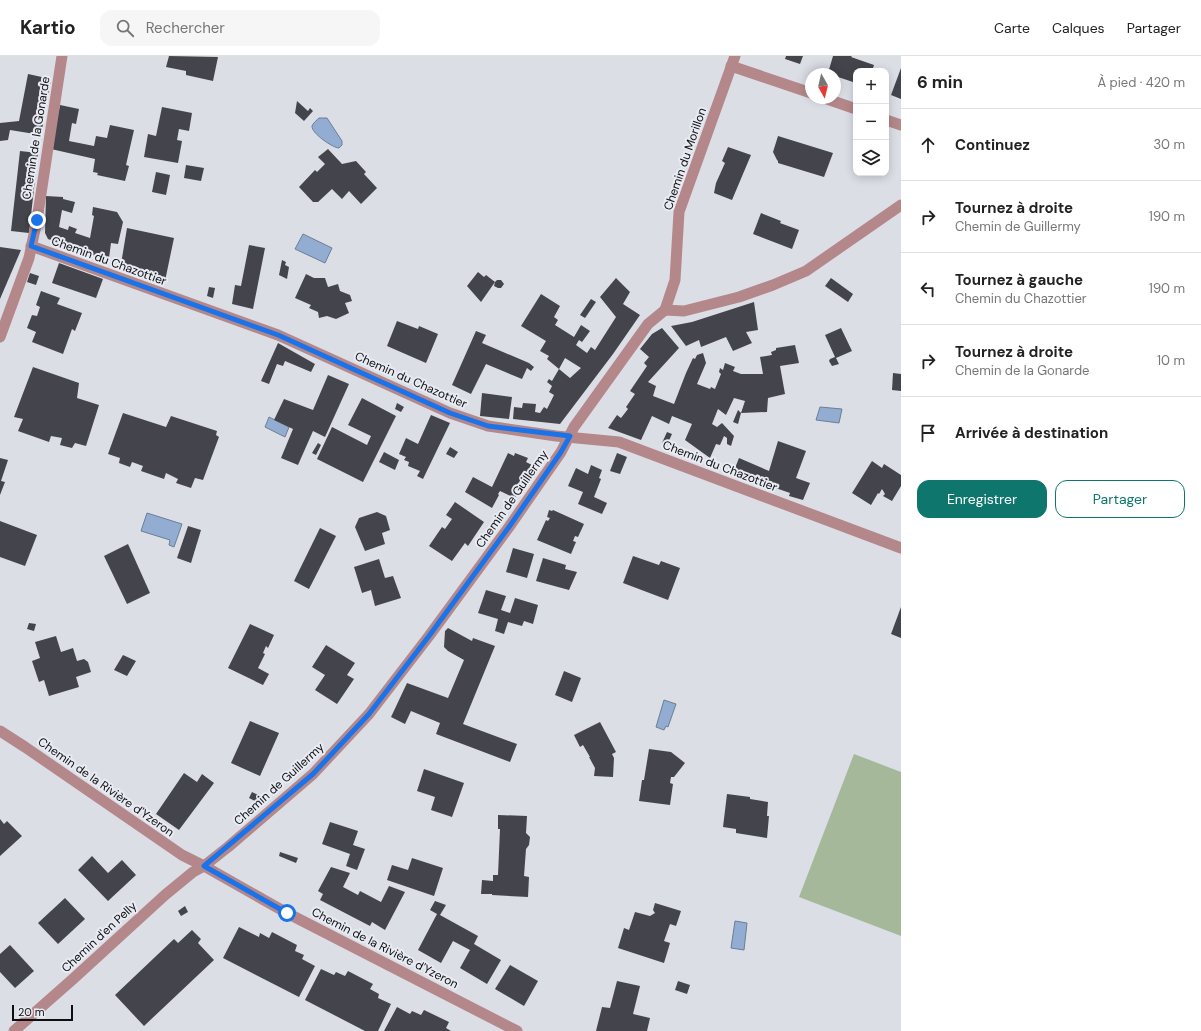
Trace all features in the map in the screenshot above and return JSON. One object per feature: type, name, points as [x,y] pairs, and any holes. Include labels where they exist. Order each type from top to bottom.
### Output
[{"type":"street","name":"Chemin de la Gonarde","points":[[0,337],[29,258],[37,220],[62,56]]},
{"type":"street","name":"Chemin du Morillon","points":[[665,310],[675,280],[679,212],[733,61],[805,91]]},
{"type":"street","points":[[841,104],[853,108]]},
{"type":"street","points":[[889,121],[901,125]]},
{"type":"street","points":[[665,310],[684,311],[739,297],[806,271],[901,205]]},
{"type":"street","name":"Chemin du Chazottier","points":[[31,246],[278,335],[450,413],[488,426],[619,442],[901,548]]},
{"type":"street","name":"Chemin de Guillermy","points":[[204,866],[313,774],[369,714],[429,636],[509,527],[561,452],[574,427],[648,324],[665,310]]},
{"type":"street","name":"Chemin de la Rivière d'Yzeron","points":[[0,731],[25,746],[182,855],[287,913],[517,1031]]},
{"type":"street","name":"Chemin d'en Pelly","points":[[14,1031],[165,895],[193,872],[204,866]]},
{"type":"green space","points":[[854,754],[901,772],[901,936],[799,897]]},
{"type":"water","points":[[319,118],[327,118],[342,141],[342,145],[339,148],[332,146],[323,140],[313,129],[312,126]]},
{"type":"water","points":[[303,234],[332,248],[325,263],[295,249]]},
{"type":"water","points":[[820,407],[842,409],[839,423],[816,420]]},
{"type":"water","points":[[269,417],[289,427],[285,437],[265,427]]},
{"type":"water","points":[[147,513],[182,524],[174,547],[169,545],[170,540],[141,531]]},
{"type":"water","points":[[664,700],[676,704],[668,727],[666,726],[664,730],[656,727]]},
{"type":"water","points":[[735,921],[747,923],[744,950],[731,948]]},
{"type":"building","points":[[169,56],[218,57],[213,81],[186,75],[186,71],[166,67]]},
{"type":"building","points":[[786,56],[803,56],[800,64],[785,59]]},
{"type":"building","points":[[833,56],[852,56],[851,57],[874,65],[873,68],[853,68],[853,82],[841,78],[841,68],[829,68]]},
{"type":"building","points":[[901,68],[901,99],[891,95]]},
{"type":"building","points":[[28,74],[51,79],[41,135],[10,130],[8,140],[0,141],[0,123],[19,121]]},
{"type":"building","points":[[297,101],[308,111],[310,108],[313,111],[304,121],[295,113]]},
{"type":"building","points":[[60,105],[79,109],[76,124],[72,123],[69,141],[94,146],[96,136],[107,138],[110,125],[134,130],[126,165],[129,166],[125,181],[97,175],[98,173],[93,172],[95,159],[51,149]]},
{"type":"building","points":[[162,107],[192,113],[189,131],[179,129],[177,140],[182,141],[178,163],[144,157],[148,134],[156,136]]},
{"type":"building","points":[[778,136],[833,153],[824,177],[778,163],[773,152]]},
{"type":"building","points":[[728,147],[751,155],[732,200],[714,193],[716,183],[725,163],[722,161]]},
{"type":"building","points":[[328,149],[342,164],[356,161],[366,172],[364,174],[377,188],[361,204],[349,191],[342,199],[332,189],[318,202],[313,202],[299,187],[315,170],[317,172],[325,164],[318,157]]},
{"type":"building","points":[[20,151],[38,153],[29,233],[11,231]]},
{"type":"building","points":[[186,165],[204,168],[201,181],[184,178]]},
{"type":"building","points":[[156,172],[170,175],[166,195],[152,192]]},
{"type":"building","points":[[46,196],[63,197],[63,199],[75,202],[72,213],[62,210],[59,227],[68,230],[69,226],[77,229],[75,233],[90,238],[94,216],[92,215],[93,207],[117,212],[123,222],[118,244],[111,243],[109,258],[87,254],[48,239],[45,233]]},
{"type":"building","points":[[761,213],[781,221],[780,223],[799,230],[792,249],[753,234]]},
{"type":"building","points":[[127,228],[174,238],[165,281],[146,272],[138,271],[121,264]]},
{"type":"building","points":[[249,245],[265,248],[253,309],[232,304],[235,285],[241,286]]},
{"type":"building","points":[[0,247],[21,250],[0,299]]},
{"type":"building","points":[[282,260],[286,262],[285,265],[289,267],[287,279],[279,275]]},
{"type":"building","points":[[59,263],[103,279],[96,298],[52,283]]},
{"type":"building","points":[[478,272],[484,277],[486,275],[495,282],[481,302],[467,286]]},
{"type":"building","points":[[30,273],[39,276],[36,285],[27,282]]},
{"type":"building","points":[[306,274],[314,278],[325,278],[328,287],[338,284],[340,291],[350,295],[352,301],[345,303],[349,313],[336,319],[327,316],[319,318],[318,312],[309,308],[311,305],[295,298]]},
{"type":"building","points":[[616,278],[630,292],[623,304],[640,315],[613,354],[560,424],[513,419],[514,407],[522,408],[523,403],[536,404],[535,412],[540,413],[544,407],[547,409],[554,395],[549,392],[552,386],[547,382],[549,379],[552,381],[559,369],[547,359],[549,356],[540,351],[546,341],[521,326],[541,294],[560,306],[554,317],[558,320],[555,325],[574,337],[581,325],[590,331],[582,342],[579,340],[576,345],[587,353],[591,347],[595,350],[616,317],[600,297]],"holes":[[[565,358],[581,368],[570,378],[559,369]]]},
{"type":"building","points":[[831,278],[853,294],[848,302],[825,286]]},
{"type":"building","points":[[497,280],[501,280],[504,284],[501,288],[498,288],[494,286]]},
{"type":"building","points":[[209,287],[215,288],[213,298],[207,296]]},
{"type":"building","points":[[41,291],[60,298],[57,304],[82,313],[75,331],[72,329],[63,354],[32,342],[36,332],[27,328],[32,315],[37,316],[40,307],[36,305]]},
{"type":"building","points":[[591,299],[596,302],[585,318],[580,315]]},
{"type":"building","points":[[754,302],[758,330],[746,332],[752,343],[733,351],[726,337],[701,347],[699,340],[686,346],[671,326],[692,322]]},
{"type":"building","points":[[397,321],[418,329],[419,326],[438,334],[426,363],[387,346]]},
{"type":"building","points":[[662,328],[679,348],[648,382],[656,386],[653,396],[674,404],[693,358],[695,359],[697,355],[703,353],[706,363],[697,384],[710,389],[711,387],[715,389],[721,374],[719,372],[720,368],[723,370],[725,363],[735,367],[733,371],[741,374],[763,374],[760,357],[772,355],[771,352],[776,350],[776,348],[795,345],[799,363],[780,366],[785,394],[768,398],[767,412],[741,413],[745,401],[734,398],[726,415],[718,409],[712,424],[717,427],[722,423],[734,436],[731,446],[727,444],[727,438],[724,436],[720,445],[716,444],[710,458],[685,440],[692,424],[672,416],[669,424],[652,416],[641,440],[608,428],[617,415],[621,418],[628,409],[626,407],[635,394],[630,391],[647,366],[644,363],[649,357],[640,349],[652,334]]},
{"type":"building","points":[[841,328],[852,351],[836,358],[839,364],[832,366],[829,361],[835,357],[825,335]]},
{"type":"building","points":[[476,331],[486,335],[482,343],[529,363],[534,367],[531,371],[527,368],[522,379],[486,364],[471,394],[452,385]]},
{"type":"building","points":[[278,343],[315,364],[311,372],[285,361],[283,366],[277,364],[269,384],[261,381]]},
{"type":"building","points":[[33,367],[79,383],[77,398],[99,405],[86,446],[75,443],[72,448],[60,445],[62,438],[51,436],[49,442],[18,431],[23,419],[14,417]]},
{"type":"building","points":[[893,373],[901,374],[901,391],[892,390]]},
{"type":"building","points":[[328,375],[349,384],[325,437],[313,431],[298,465],[281,458],[293,429],[274,420],[284,399],[313,410]]},
{"type":"building","points":[[482,393],[512,397],[509,419],[480,416]]},
{"type":"building","points":[[362,398],[396,416],[363,482],[317,459],[332,427],[367,445],[371,436],[348,425]]},
{"type":"building","points":[[397,403],[404,407],[401,412],[395,409]]},
{"type":"building","points":[[738,410],[741,413],[738,424],[733,422]]},
{"type":"building","points":[[123,413],[166,427],[171,416],[217,431],[216,435],[219,437],[203,480],[195,478],[191,488],[176,483],[178,479],[166,473],[164,479],[141,471],[143,466],[132,462],[130,467],[119,463],[120,458],[108,454]]},
{"type":"building","points":[[431,415],[450,423],[423,479],[417,476],[420,471],[408,466],[409,462],[404,460],[406,457],[399,454],[406,438],[418,444]]},
{"type":"building","points":[[667,432],[672,434],[667,445],[662,443]]},
{"type":"building","points":[[778,441],[806,451],[796,478],[810,483],[803,500],[789,496],[790,493],[764,484],[763,486],[733,473],[739,458],[769,471]]},
{"type":"building","points":[[318,443],[321,445],[316,455],[312,453]]},
{"type":"building","points":[[450,447],[458,452],[454,458],[446,454]]},
{"type":"building","points":[[384,452],[399,460],[395,470],[379,462]]},
{"type":"building","points":[[508,453],[514,456],[515,453],[528,458],[526,462],[536,467],[526,487],[521,485],[515,498],[500,491],[492,508],[465,492],[473,477],[492,487]]},
{"type":"building","points":[[617,453],[627,457],[620,474],[610,471]]},
{"type":"building","points":[[0,458],[8,460],[1,481],[5,482],[0,495]]},
{"type":"building","points":[[872,461],[882,468],[884,464],[901,475],[901,486],[892,501],[883,496],[885,494],[882,489],[871,505],[852,493]]},
{"type":"building","points":[[591,465],[602,470],[599,478],[601,479],[594,497],[607,503],[602,514],[578,504],[583,492],[568,486],[576,468],[588,474]]},
{"type":"building","points":[[455,502],[484,522],[468,546],[465,543],[452,561],[429,546],[442,527],[445,529],[452,519],[446,515]]},
{"type":"building","points":[[549,510],[553,510],[584,524],[578,537],[575,536],[573,541],[576,542],[571,554],[537,540],[546,520],[548,521],[550,518],[547,517]]},
{"type":"building","points":[[377,512],[386,516],[390,530],[382,533],[385,544],[365,551],[355,527],[359,518]]},
{"type":"building","points":[[0,521],[37,535],[25,566],[0,557]]},
{"type":"building","points":[[188,526],[201,530],[191,563],[177,558]]},
{"type":"building","points":[[320,528],[336,536],[309,589],[294,581]]},
{"type":"building","points":[[128,544],[150,593],[127,604],[104,556]]},
{"type":"building","points":[[513,548],[534,554],[527,578],[506,572]]},
{"type":"building","points":[[633,556],[659,565],[661,561],[680,568],[668,600],[623,583]]},
{"type":"building","points":[[543,558],[566,565],[565,569],[577,572],[569,590],[536,581]]},
{"type":"building","points":[[379,559],[385,578],[393,576],[401,598],[375,606],[371,590],[362,593],[354,567]]},
{"type":"building","points":[[486,590],[506,596],[501,610],[510,613],[515,598],[538,605],[533,624],[524,621],[522,626],[508,622],[504,634],[495,631],[498,619],[478,613]]},
{"type":"building","points":[[901,607],[901,638],[891,634]]},
{"type":"building","points":[[29,623],[36,624],[34,631],[27,629]]},
{"type":"building","points":[[250,624],[274,635],[268,648],[266,646],[263,653],[265,654],[258,668],[269,674],[263,685],[228,668]]},
{"type":"building","points":[[448,628],[472,641],[473,638],[495,646],[463,724],[517,744],[510,762],[436,734],[440,723],[411,711],[405,724],[391,717],[407,683],[448,698],[464,660],[444,647],[445,631]]},
{"type":"building","points":[[56,636],[61,652],[73,648],[77,661],[84,659],[88,662],[91,672],[76,677],[79,687],[49,696],[44,680],[39,682],[32,661],[40,658],[35,642]]},
{"type":"building","points":[[326,645],[355,663],[347,675],[354,679],[337,704],[315,690],[325,675],[312,667]]},
{"type":"building","points":[[123,655],[136,661],[127,676],[114,670]]},
{"type":"building","points":[[564,671],[581,678],[572,702],[555,695]]},
{"type":"building","points":[[250,721],[279,733],[260,776],[231,763]]},
{"type":"building","points":[[600,722],[616,752],[612,754],[614,758],[613,777],[594,776],[595,768],[590,757],[583,745],[580,747],[574,735]]},
{"type":"building","points":[[649,749],[671,752],[685,763],[674,777],[671,777],[670,783],[673,784],[670,805],[639,801]]},
{"type":"building","points":[[424,769],[464,783],[452,817],[431,810],[435,797],[417,791]]},
{"type":"building","points":[[184,773],[197,782],[202,774],[214,783],[179,830],[156,814]]},
{"type":"building","points":[[252,792],[260,796],[257,802],[249,798]]},
{"type":"building","points":[[727,794],[750,797],[750,799],[768,802],[767,816],[769,816],[767,838],[736,833],[736,829],[723,827]]},
{"type":"building","points":[[498,815],[527,816],[526,833],[530,837],[529,845],[526,849],[524,876],[529,877],[528,897],[481,894],[482,880],[493,881],[493,875],[498,875],[500,829],[498,829]]},
{"type":"building","points":[[0,819],[4,824],[7,821],[22,836],[0,856]]},
{"type":"building","points":[[330,822],[358,831],[353,845],[365,849],[357,870],[346,866],[350,854],[322,844]]},
{"type":"building","points":[[280,852],[298,858],[296,863],[279,856]]},
{"type":"building","points":[[92,856],[108,873],[122,860],[136,875],[108,901],[78,870]]},
{"type":"building","points":[[412,858],[443,868],[434,896],[387,880],[392,865],[408,870]]},
{"type":"building","points":[[331,867],[350,873],[343,887],[358,895],[360,891],[381,902],[389,886],[405,892],[385,930],[372,922],[370,926],[320,900],[323,894],[318,891]]},
{"type":"building","points":[[65,898],[85,919],[58,944],[38,923]]},
{"type":"building","points":[[435,901],[446,905],[440,915],[478,936],[474,944],[501,960],[487,984],[460,968],[470,950],[453,941],[441,963],[418,950],[437,914],[430,910]]},
{"type":"building","points":[[655,903],[681,911],[676,926],[670,924],[664,941],[670,943],[664,963],[618,948],[624,928],[629,930],[635,912],[650,916],[655,913],[653,910]]},
{"type":"building","points":[[185,906],[188,912],[181,916],[178,911]]},
{"type":"building","points":[[239,927],[259,937],[260,933],[269,938],[272,932],[297,945],[295,951],[304,955],[302,959],[315,966],[299,997],[223,958]]},
{"type":"building","points":[[192,930],[201,939],[198,943],[214,960],[144,1026],[115,995],[174,939],[178,943]]},
{"type":"building","points":[[10,945],[34,971],[15,988],[0,972],[0,954]]},
{"type":"building","points":[[510,965],[538,981],[524,1006],[495,989]]},
{"type":"building","points":[[321,969],[334,975],[336,972],[345,976],[348,971],[373,984],[370,989],[379,994],[378,998],[391,1004],[378,1031],[365,1031],[305,1000]]},
{"type":"building","points":[[617,981],[640,986],[633,1014],[650,1018],[647,1031],[596,1031],[602,1007],[610,1008]]},
{"type":"building","points":[[678,981],[690,985],[687,994],[675,990]]},
{"type":"building","points":[[397,1007],[410,1014],[412,1011],[421,1015],[424,1010],[449,1022],[446,1028],[451,1031],[384,1031]]},
{"type":"route","points":[[37,220],[31,246],[278,335],[450,413],[488,426],[556,436],[570,436],[561,452],[509,527],[429,636],[369,714],[313,774],[204,866],[287,913]]}]
